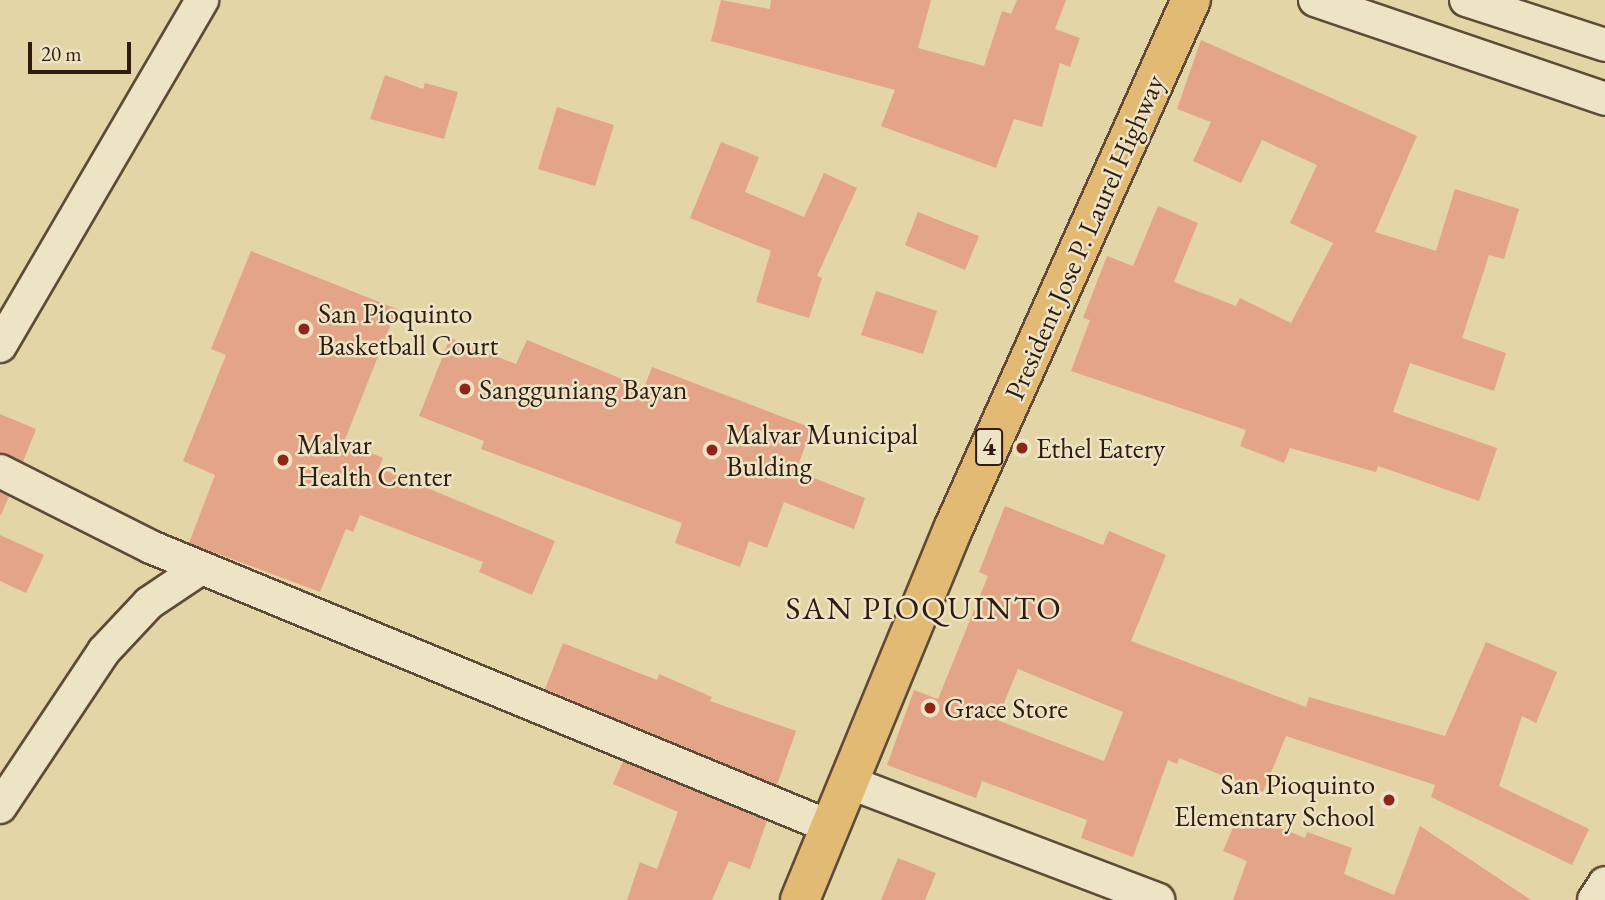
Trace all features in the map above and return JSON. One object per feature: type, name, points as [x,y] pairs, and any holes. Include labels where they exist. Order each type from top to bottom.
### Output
[{"type":"highway","name":"President Jose P. Laurel Highway","points":[[800,900],[828,826],[953,528],[1191,0]]},
{"type":"street","points":[[0,346],[202,0]]},
{"type":"street","points":[[1315,0],[1605,99]]},
{"type":"street","points":[[1466,0],[1605,44]]},
{"type":"street","points":[[0,471],[201,568],[828,826]]},
{"type":"street","points":[[0,807],[104,650],[149,603],[201,568]]},
{"type":"street","points":[[848,782],[1158,900]]},
{"type":"street","points":[[1594,900],[1605,883]]},
{"type":"building","points":[[721,0],[770,9],[771,0],[931,0],[918,48],[984,66],[1002,11],[1011,14],[1017,0],[1066,0],[1055,29],[1080,38],[1070,67],[1060,63],[1042,127],[1014,119],[996,168],[881,126],[895,90],[711,41]]},
{"type":"building","points":[[1201,40],[1417,136],[1375,232],[1436,251],[1455,189],[1519,209],[1504,259],[1489,255],[1462,338],[1506,353],[1494,391],[1410,363],[1393,412],[1497,448],[1479,501],[1378,466],[1376,472],[1290,448],[1284,463],[1240,446],[1246,430],[1071,371],[1090,320],[1083,318],[1107,256],[1133,266],[1158,206],[1198,223],[1174,282],[1236,306],[1240,298],[1291,323],[1333,243],[1290,223],[1317,165],[1262,140],[1241,183],[1193,161],[1211,122],[1177,109]]},
{"type":"building","points":[[385,75],[423,89],[425,83],[458,92],[444,139],[370,119]]},
{"type":"building","points":[[557,107],[614,125],[595,186],[538,169]]},
{"type":"building","points":[[721,142],[759,157],[745,192],[804,217],[824,173],[857,188],[817,276],[822,278],[809,318],[756,302],[771,251],[690,218]]},
{"type":"building","points":[[918,212],[979,236],[965,270],[905,245]]},
{"type":"building","points":[[251,251],[397,309],[344,442],[383,458],[379,468],[555,541],[532,595],[479,572],[483,562],[360,515],[353,532],[346,529],[320,592],[189,543],[215,475],[183,461],[226,355],[211,349]]},
{"type":"building","points":[[876,291],[937,311],[923,354],[861,335]]},
{"type":"building","points":[[450,338],[516,364],[527,340],[644,388],[652,367],[812,428],[796,471],[865,498],[854,529],[784,502],[767,548],[749,541],[740,567],[675,543],[682,523],[481,449],[484,441],[419,416]]},
{"type":"building","points":[[0,414],[36,429],[23,462],[0,453]]},
{"type":"building","points":[[0,492],[9,496],[1,515],[0,515]]},
{"type":"building","points":[[1005,506],[1103,545],[1109,531],[1166,555],[1131,641],[1306,707],[1309,697],[1445,736],[1486,642],[1557,672],[1536,723],[1522,716],[1499,786],[1589,829],[1572,865],[1431,797],[1435,785],[1286,736],[1263,792],[1179,758],[1177,764],[1168,760],[1133,857],[1081,838],[1087,820],[982,781],[976,798],[887,765],[914,690],[938,699],[988,576],[979,572]],"holes":[[[1018,669],[1123,712],[1104,761],[997,720]]]},
{"type":"building","points":[[0,535],[44,555],[26,593],[0,581]]},
{"type":"building","points":[[563,643],[657,680],[659,674],[712,697],[710,701],[796,731],[777,785],[545,689]]},
{"type":"building","points":[[623,761],[767,821],[750,869],[729,861],[712,900],[627,900],[640,862],[657,869],[678,812],[613,784]]},
{"type":"building","points":[[1240,811],[1305,838],[1307,832],[1352,848],[1344,874],[1394,895],[1420,826],[1531,900],[1233,900],[1247,861],[1223,851]]},
{"type":"building","points":[[898,858],[936,873],[925,900],[881,900]]},
{"type":"place","name":"San Pioquinto Basketball Court","points":[[304,329]]},
{"type":"place","name":"Sangguniang Bayan","points":[[465,389]]},
{"type":"place","name":"Ethel Eatery","points":[[1022,448]]},
{"type":"place","name":"Malvar Municipal Bulding","points":[[712,450]]},
{"type":"place","name":"Malvar Health Center","points":[[283,460]]},
{"type":"place","name":"Grace Store","points":[[930,708]]},
{"type":"place","name":"San Pioquinto Elementary School","points":[[1389,800]]},
{"type":"district","name":"SAN PIOQUINTO","points":[[924,608]]}]
